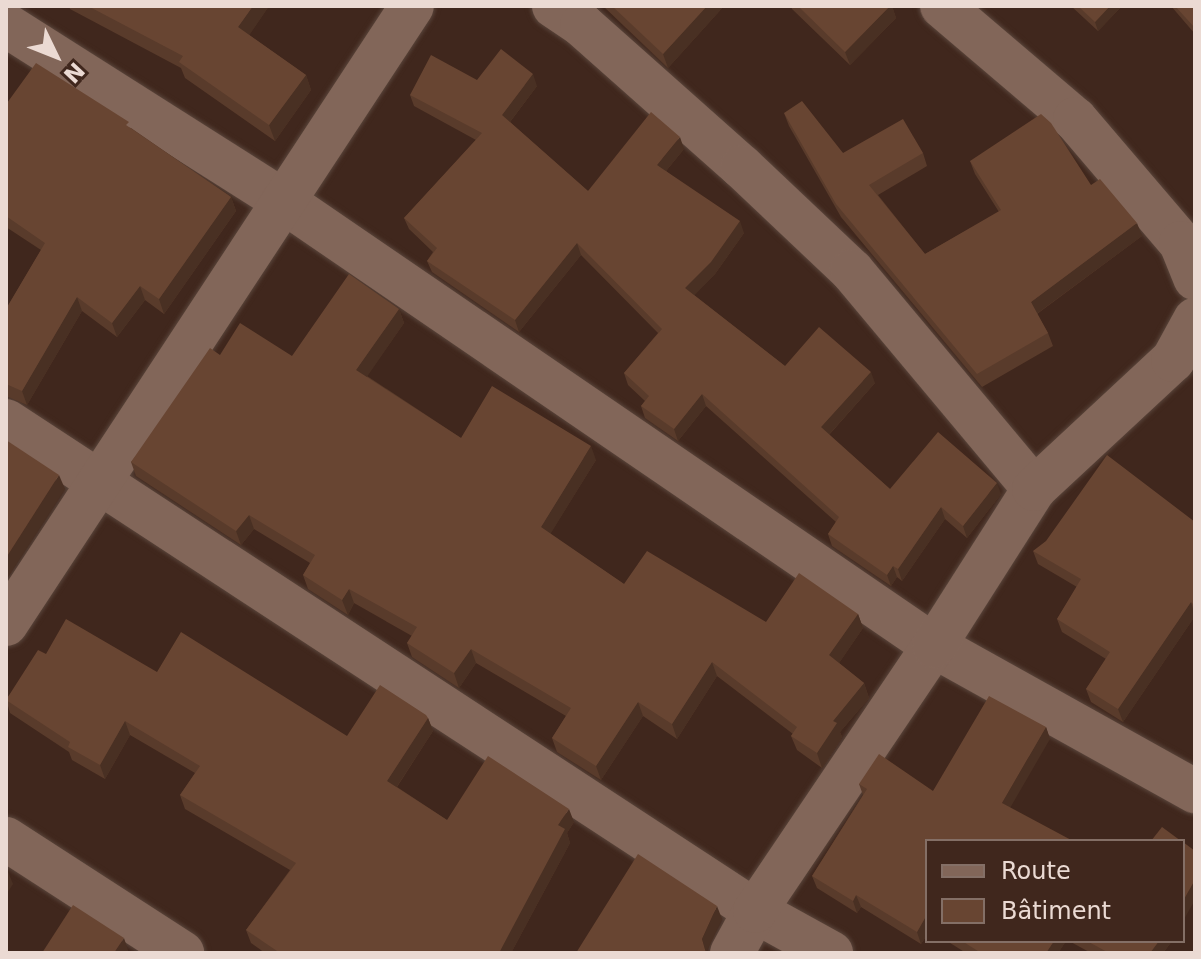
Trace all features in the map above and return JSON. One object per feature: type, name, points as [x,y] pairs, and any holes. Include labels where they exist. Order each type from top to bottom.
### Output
[{"type":"street","points":[[6,624],[412,6]]},
{"type":"street","points":[[554,6],[582,25],[742,167],[852,271],[1034,489]]},
{"type":"street","points":[[942,6],[1075,119],[1181,243],[1195,278]]},
{"type":"street","points":[[6,25],[283,201],[934,646],[1195,791]]},
{"type":"street","points":[[732,953],[755,911],[934,646],[1034,489],[1173,360],[1195,320]]},
{"type":"street","points":[[6,421],[755,911],[831,953]]},
{"type":"street","points":[[6,839],[182,953]]},
{"type":"building","points":[[88,6],[253,6],[238,27],[306,75],[269,125],[179,62],[183,56]]},
{"type":"building","points":[[612,6],[707,6],[663,54]]},
{"type":"building","points":[[798,6],[890,6],[845,52]]},
{"type":"building","points":[[1078,6],[1110,6],[1095,22]]},
{"type":"building","points":[[1175,6],[1195,6],[1195,28]]},
{"type":"building","points":[[501,49],[533,74],[502,115],[588,191],[651,112],[680,137],[657,165],[740,221],[711,262],[685,288],[785,366],[819,327],[871,372],[821,427],[890,489],[938,432],[997,483],[963,526],[941,507],[898,569],[893,566],[887,575],[828,534],[839,517],[702,394],[674,429],[641,406],[649,396],[624,373],[662,329],[577,243],[515,320],[427,261],[437,248],[404,218],[482,133],[410,95],[431,55],[477,80]]},
{"type":"building","points":[[36,63],[129,122],[126,125],[231,197],[159,299],[140,286],[112,323],[77,297],[22,391],[6,384],[6,309],[45,243],[6,216],[6,102]]},
{"type":"building","points":[[802,101],[843,153],[903,119],[923,153],[869,185],[925,254],[1001,210],[970,161],[1041,114],[1051,123],[1091,185],[1100,179],[1137,223],[1031,302],[1048,333],[977,374],[836,204],[784,113]]},
{"type":"building","points":[[349,274],[399,309],[356,370],[461,438],[492,386],[591,446],[541,527],[624,584],[647,551],[766,622],[799,573],[858,614],[829,655],[864,683],[833,721],[837,723],[817,753],[791,736],[797,727],[712,662],[672,724],[638,702],[596,766],[552,738],[571,708],[471,649],[454,673],[407,643],[417,627],[349,589],[342,600],[303,575],[315,555],[249,515],[236,531],[131,462],[210,348],[220,355],[240,323],[292,356]]},
{"type":"building","points":[[6,440],[59,475],[6,558]]},
{"type":"building","points":[[1107,455],[1195,522],[1195,606],[1191,602],[1118,709],[1086,689],[1110,652],[1057,619],[1081,579],[1033,551],[1046,541]]},
{"type":"building","points":[[66,619],[157,672],[181,632],[347,736],[380,685],[428,718],[387,781],[447,820],[488,756],[569,809],[558,825],[565,829],[499,953],[280,953],[246,930],[296,863],[180,795],[200,766],[125,721],[100,765],[68,747],[70,742],[6,700],[38,650],[46,654]]},
{"type":"building","points":[[989,696],[1046,727],[1002,803],[1069,839],[925,839],[925,918],[917,932],[856,895],[853,901],[812,876],[867,789],[859,784],[879,754],[933,791]]},
{"type":"building","points":[[1162,827],[1178,839],[1153,839]]},
{"type":"building","points":[[1185,844],[1195,851],[1195,880],[1185,898]]},
{"type":"building","points":[[638,854],[717,906],[702,939],[706,953],[576,953]]},
{"type":"building","points":[[73,905],[124,938],[114,953],[42,953]]},
{"type":"building","points":[[965,943],[1053,943],[1046,953],[981,953]]},
{"type":"building","points":[[1091,943],[1158,943],[1150,953],[1109,953]]}]
